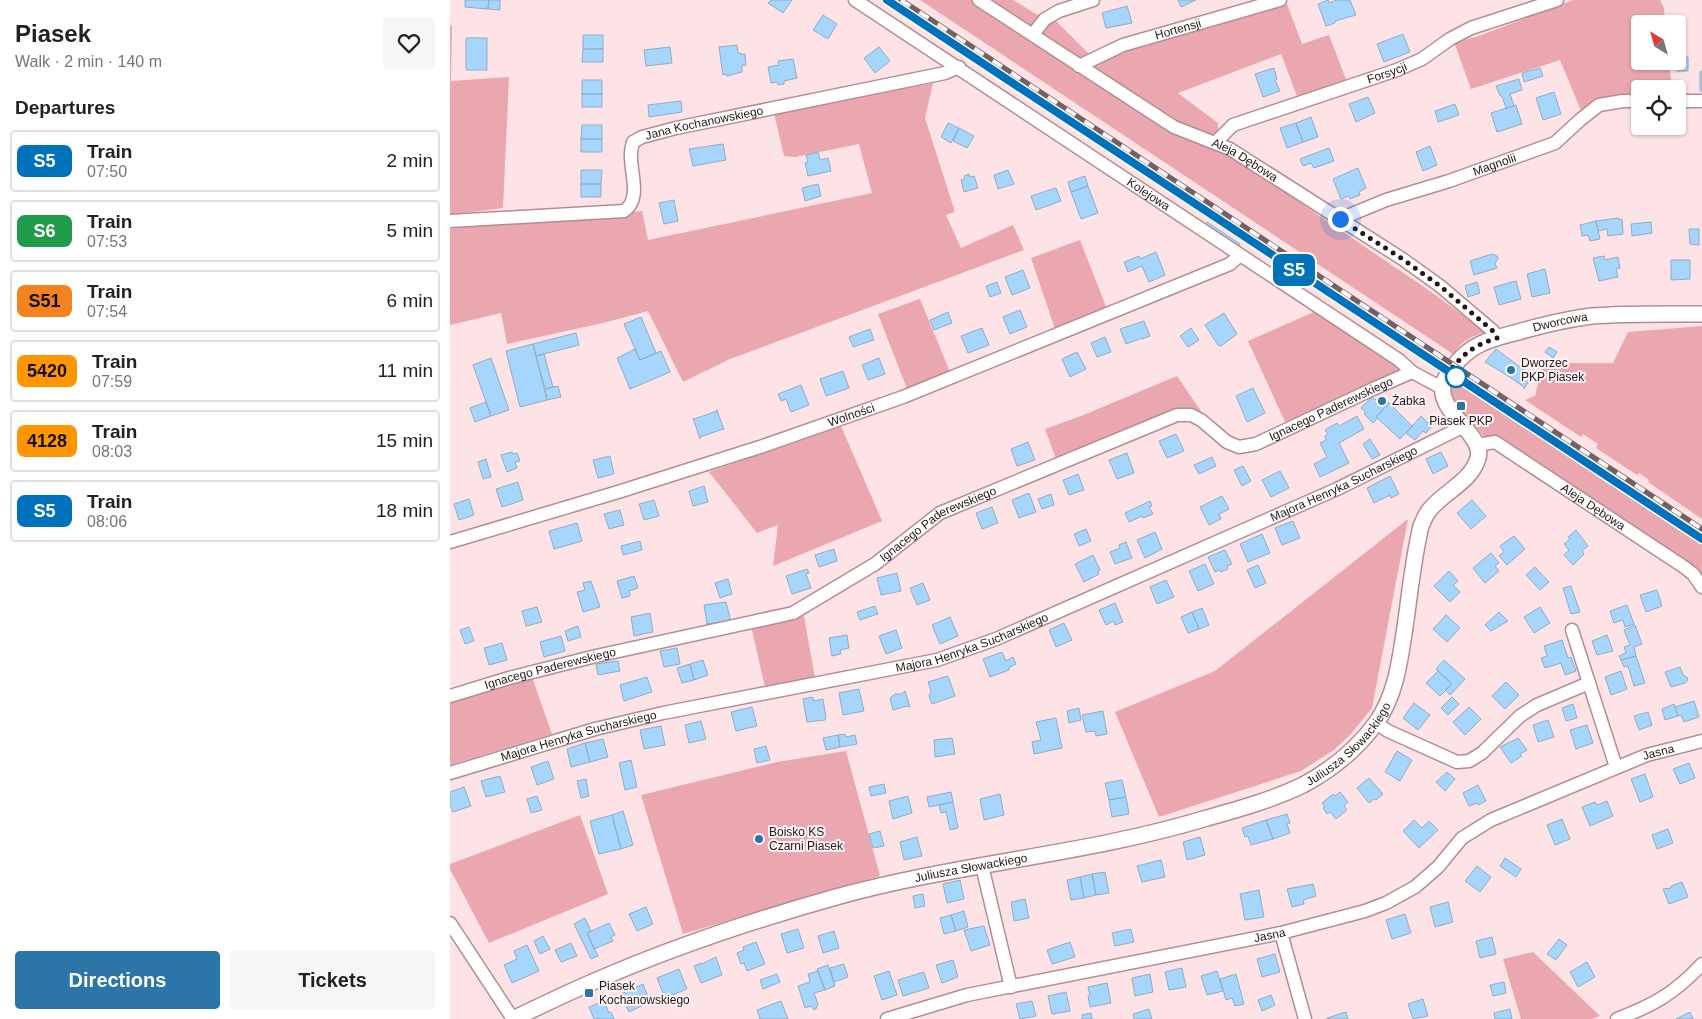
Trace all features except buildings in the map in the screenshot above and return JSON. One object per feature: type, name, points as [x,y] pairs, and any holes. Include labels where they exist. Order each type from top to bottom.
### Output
[{"type":"street","name":"Kolejowa","points":[[855,0],[1399,360],[1412,372],[1442,388]]},
{"type":"street","name":"Aleja Dębowa","points":[[979,0],[1174,127],[1230,149],[1401,258],[1440,286],[1493,331],[1497,338]]},
{"type":"street","points":[[1033,34],[1045,19],[1059,11],[1093,0]]},
{"type":"street","name":"Hortensji","points":[[1079,66],[1122,45],[1280,0]]},
{"type":"street","name":"Forsycji","points":[[1215,143],[1233,125],[1397,70],[1422,59],[1450,39],[1471,28],[1557,0]]},
{"type":"street","points":[[1099,78],[1101,56]]},
{"type":"street","name":"Jana Kochanowskiego","points":[[450,221],[624,211],[629,208],[634,197],[631,154],[633,142],[642,137],[676,128],[945,73],[959,68]]},
{"type":"street","name":"Magnolii","points":[[1340,219],[1386,200],[1449,181],[1555,143],[1599,105],[1631,101]]},
{"type":"street","points":[[1686,101],[1702,101]]},
{"type":"street","name":"Wolności","points":[[450,542],[760,447],[903,397],[1230,264],[1240,255]]},
{"type":"street","name":"Dworcowa","points":[[1442,388],[1445,380],[1462,356],[1481,343],[1497,338],[1561,321],[1592,316],[1702,314]]},
{"type":"street","name":"Ignacego Paderewskiego","points":[[450,696],[509,678],[596,656],[793,613],[874,564],[940,513],[1177,416],[1191,415],[1201,420],[1226,442],[1239,446],[1256,444],[1412,372]]},
{"type":"street","points":[[1442,388],[1449,409],[1478,445]]},
{"type":"street","name":"Majora Henryka Sucharskiego","points":[[450,773],[594,728],[937,660],[996,639],[1328,493],[1464,426]]},
{"type":"street","name":"Aleja Dębowa","points":[[1478,445],[1495,442],[1684,566],[1693,574],[1702,587]]},
{"type":"street","name":"Juliusza Słowackiego","points":[[513,1019],[597,980],[687,945],[784,912],[885,884],[1091,847],[1164,831],[1275,797],[1304,784],[1330,768],[1362,740],[1376,723],[1387,704],[1400,660],[1421,526],[1427,512],[1463,481],[1474,468],[1479,456],[1478,445]]},
{"type":"street","points":[[1572,630],[1616,767]]},
{"type":"street","points":[[1376,723],[1388,731],[1457,762],[1469,761],[1482,753],[1520,716],[1538,705],[1589,682]]},
{"type":"street","name":"Jasna","points":[[887,1019],[967,995],[1281,933],[1365,911],[1386,903],[1415,887],[1438,867],[1462,838],[1491,820],[1647,755],[1702,741]]},
{"type":"street","points":[[982,866],[1011,986]]},
{"type":"street","points":[[450,923],[513,1019]]},
{"type":"street","points":[[1281,933],[1305,1019]]},
{"type":"street","points":[[1617,1019],[1659,1001],[1702,964]]},
{"type":"shaded area","points":[[920,0],[1013,0],[1036,14],[1054,19],[1089,54],[1108,58],[1125,49],[1287,4],[1302,44],[1329,35],[1347,82],[1297,96],[1281,54],[1178,93],[1218,123],[1218,147],[1427,289],[1486,332],[1467,340],[1453,354]]},
{"type":"shaded area","points":[[1573,0],[1660,0],[1664,8],[1664,15],[1631,15],[1631,70],[1670,70],[1671,80],[1631,80],[1631,96],[1598,98],[1582,113],[1560,60],[1471,89],[1454,42],[1476,37]]},
{"type":"shaded area","points":[[450,25],[452,26],[451,81],[509,77],[503,208],[450,215]]},
{"type":"shaded area","points":[[933,83],[925,118],[955,212],[946,215],[961,248],[1013,225],[1024,250],[730,359],[683,382],[648,311],[507,344],[501,313],[450,325],[450,229],[486,223],[642,211],[648,240],[872,193],[859,144],[795,157],[784,156],[774,113]]},
{"type":"shaded area","points":[[1080,240],[1107,309],[1055,329],[1031,258]]},
{"type":"shaded area","points":[[920,299],[950,372],[907,389],[878,314]]},
{"type":"shaded area","points":[[1316,311],[1404,371],[1285,422],[1248,341]]},
{"type":"shaded area","points":[[1702,326],[1702,519],[1648,482],[1649,480],[1639,473],[1637,475],[1596,448],[1598,444],[1583,434],[1581,437],[1525,400],[1535,396],[1543,363],[1613,363],[1628,332]]},
{"type":"shaded area","points":[[1177,376],[1201,411],[1180,409],[1056,459],[1045,429]]},
{"type":"shaded area","points":[[1454,380],[1702,544],[1702,581],[1486,439],[1453,402],[1450,383]]},
{"type":"shaded area","points":[[841,426],[882,521],[773,566],[778,525],[757,533],[709,472]]},
{"type":"shaded area","points":[[1408,519],[1372,708],[1351,734],[1334,750],[1301,771],[1159,817],[1115,712],[1215,671]]},
{"type":"shaded area","points":[[804,616],[815,678],[765,687],[751,626]]},
{"type":"shaded area","points":[[532,677],[552,734],[450,765],[450,701]]},
{"type":"shaded area","name":"Boisko KS Czarni Piasek","points":[[846,751],[880,876],[683,934],[641,795],[777,762]]},
{"type":"shaded area","points":[[580,815],[608,894],[489,943],[450,869],[450,864]]},
{"type":"shaded area","points":[[1533,952],[1600,1016],[1592,1019],[1521,1019],[1503,959]]},
{"type":"railway","points":[[887,0],[1702,539]]},
{"type":"railway","points":[[901,0],[1702,529]]},
{"type":"train","name":"S5","points":[[887,0],[1702,539]]},
{"type":"place","name":"Dworzec PKP Piasek","points":[[1511,370]]},
{"type":"place","name":"Żabka","points":[[1382,401]]},
{"type":"place","name":"Piasek PKP","points":[[1461,406]]},
{"type":"place","name":"Boisko KS Czarni Piasek","points":[[759,839]]},
{"type":"place","name":"Piasek Kochanowskiego","points":[[589,993]]},
{"type":"route","points":[[1340,219],[1401,258],[1440,286],[1493,331],[1497,338],[1472,348],[1462,356],[1449,372],[1456,377]]}]
